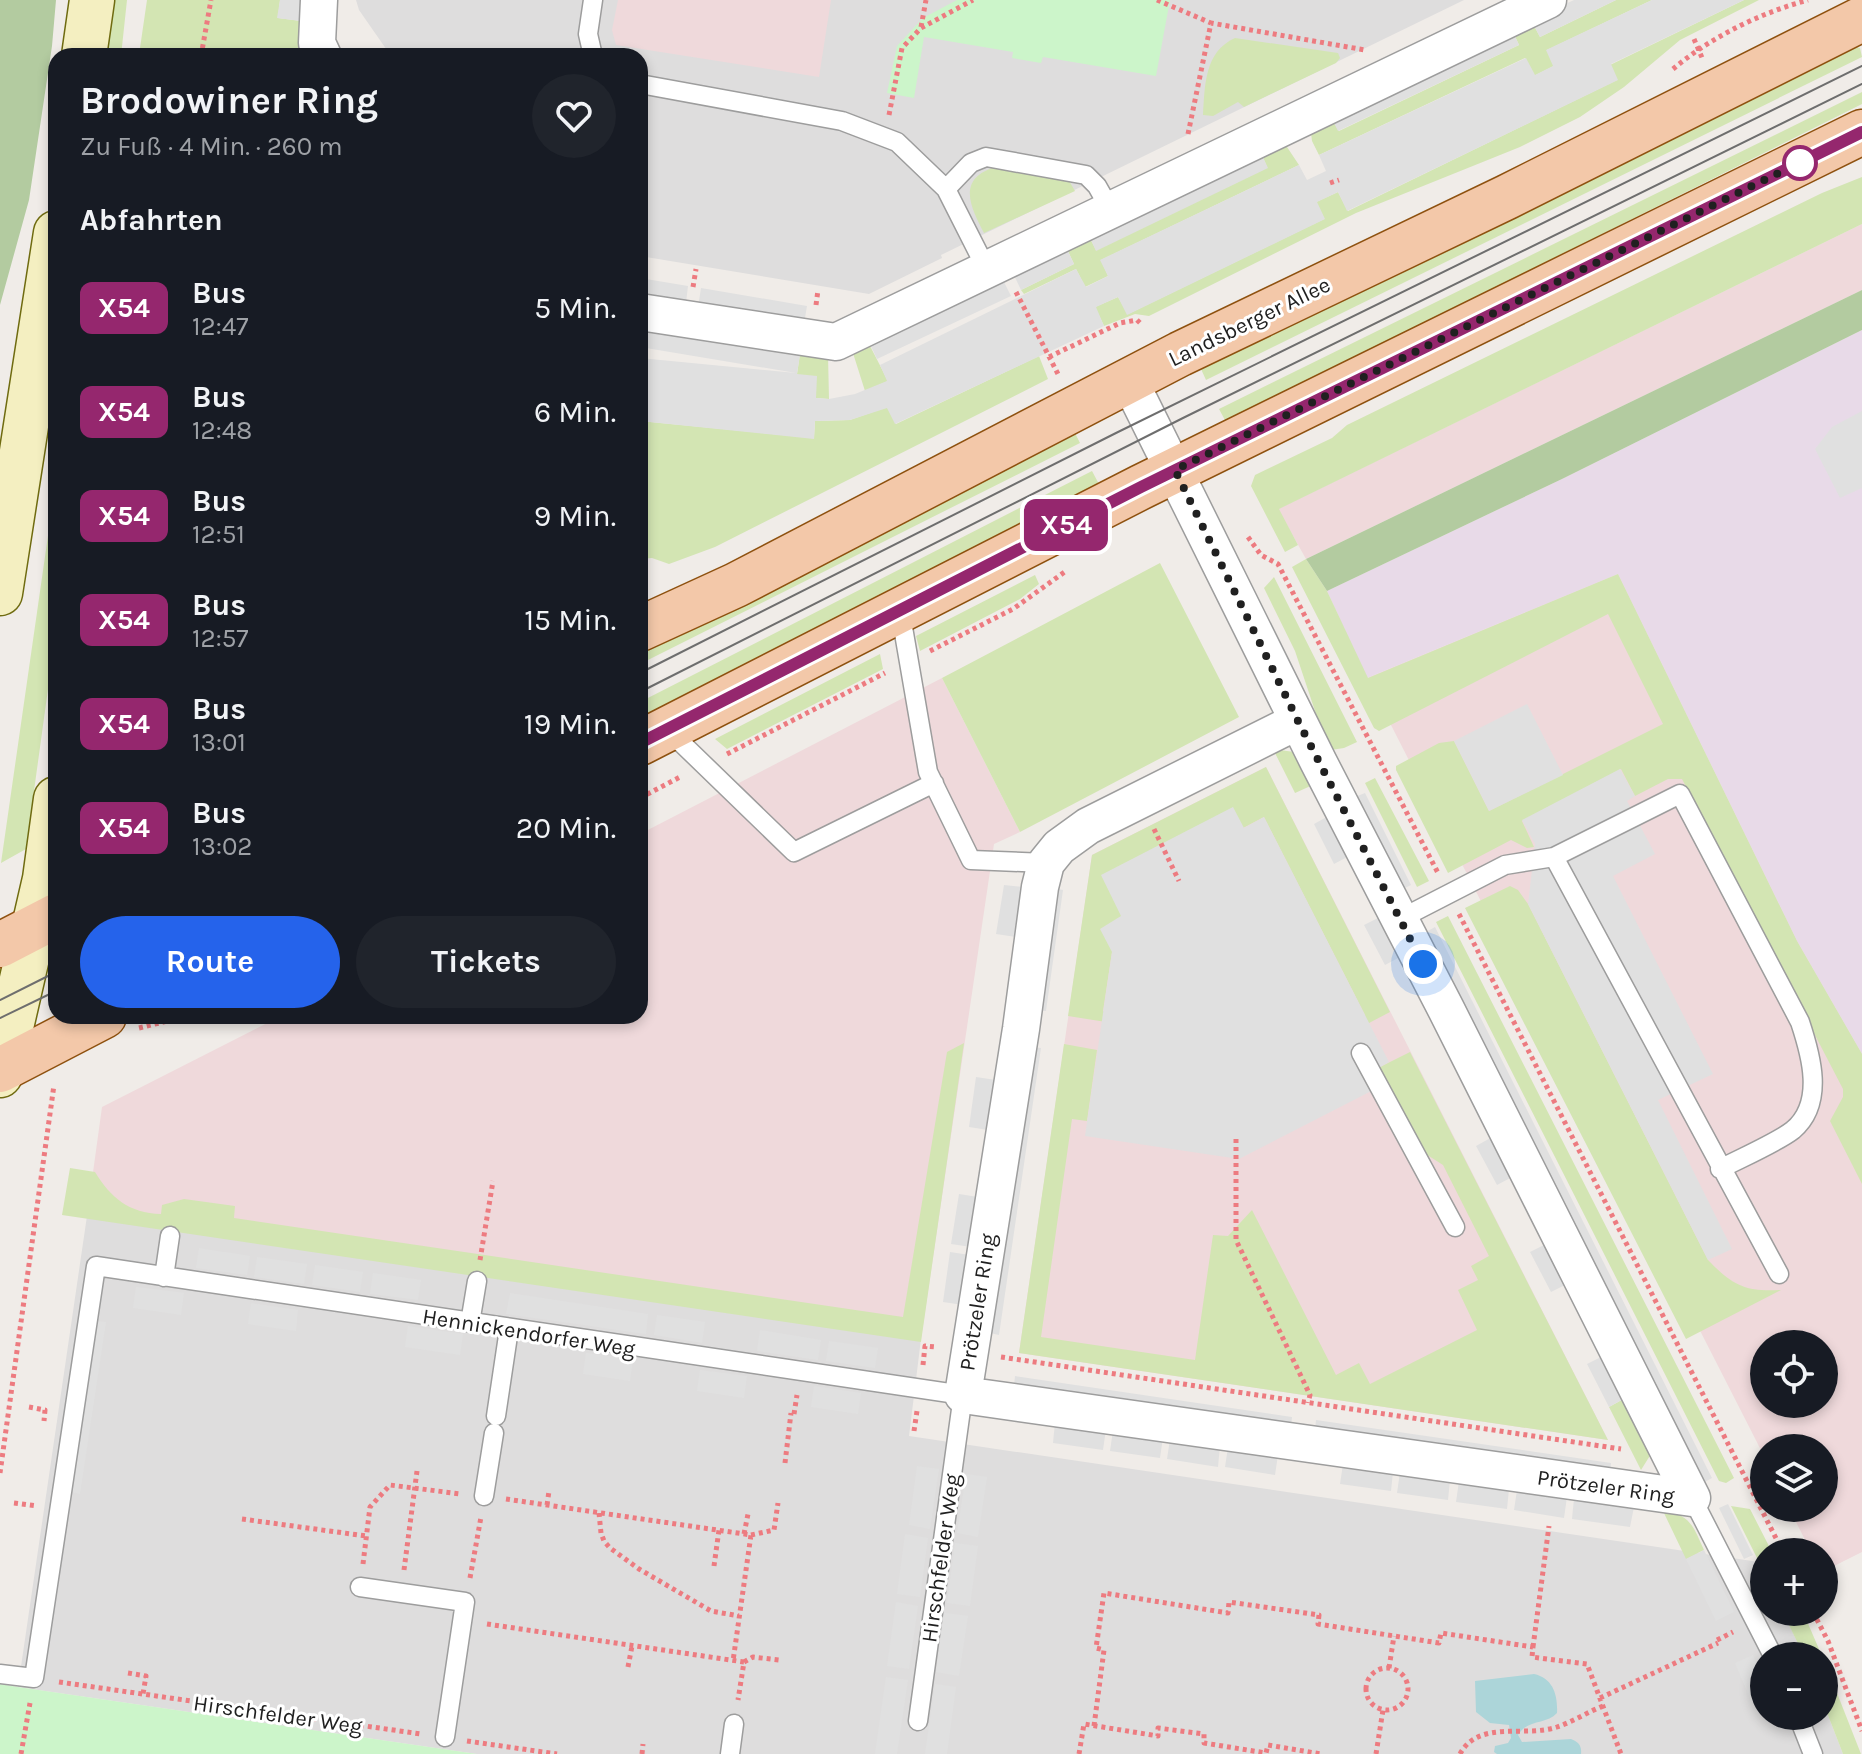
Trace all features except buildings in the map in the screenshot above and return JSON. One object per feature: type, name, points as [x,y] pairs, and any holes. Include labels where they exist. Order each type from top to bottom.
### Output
[{"type":"main road","points":[[85,48],[92,0]]},
{"type":"main road","name":"Landsberger Allee","points":[[648,625],[736,585],[1180,354],[1507,197],[1862,19]]},
{"type":"main road","points":[[654,736],[1175,470],[1862,132]]},
{"type":"main road","points":[[0,593],[48,284]]},
{"type":"main road","points":[[0,1072],[48,857]]},
{"type":"main road","points":[[0,1072],[89,1024]]},
{"type":"street","points":[[319,0],[319,48]]},
{"type":"street","points":[[648,313],[836,342],[1198,168],[1295,131],[1387,77],[1548,0]]},
{"type":"street","name":"Prötzeler Ring","points":[[1130,382],[1298,721],[1692,1498]]},
{"type":"street","points":[[1046,863],[1059,847],[1088,826],[1298,721]]},
{"type":"street","name":"Prötzeler Ring","points":[[1046,863],[963,1395],[1692,1498]]},
{"type":"lane","points":[[591,48],[588,34],[593,0]]},
{"type":"lane","points":[[648,85],[842,121],[885,135],[897,142],[946,189],[994,266]]},
{"type":"lane","points":[[946,189],[971,163],[986,157],[1086,175],[1097,186],[1110,209]]},
{"type":"lane","points":[[900,610],[928,772],[971,860],[1046,863]]},
{"type":"lane","points":[[654,736],[794,852],[934,783]]},
{"type":"lane","points":[[1400,919],[1505,865],[1554,857],[1680,794],[1800,1022],[1811,1056],[1809,1107],[1794,1129],[1720,1169]]},
{"type":"lane","points":[[1554,857],[1779,1274]]},
{"type":"lane","points":[[1361,1053],[1455,1227]]},
{"type":"lane","points":[[164,1277],[170,1236]]},
{"type":"lane","name":"Hennickendorfer Weg","points":[[34,1678],[96,1266],[963,1395]]},
{"type":"lane","points":[[470,1323],[477,1281]]},
{"type":"lane","points":[[484,1496],[509,1329]]},
{"type":"lane","name":"Hirschfelder Weg","points":[[918,1721],[963,1395]]},
{"type":"lane","name":"Prötzeler Ring","points":[[1692,1498],[1766,1642]]},
{"type":"lane","points":[[360,1587],[465,1602],[445,1737]]},
{"type":"lane","points":[[0,1674],[34,1678]]},
{"type":"lane","points":[[730,1754],[734,1724]]},
{"type":"lane","points":[[1804,1730],[1813,1754]]},
{"type":"path","points":[[202,48],[211,0]]},
{"type":"path","points":[[921,28],[926,0]]},
{"type":"path","points":[[885,135],[902,48],[921,28],[973,0]]},
{"type":"path","points":[[1157,0],[1211,23],[1376,52],[1387,77]]},
{"type":"path","points":[[1198,168],[1186,144],[1211,23]]},
{"type":"path","points":[[1694,39],[1706,66]]},
{"type":"path","points":[[1330,183],[1339,180]]},
{"type":"path","points":[[994,266],[1055,370]]},
{"type":"path","points":[[1049,357],[1120,323],[1137,320],[1142,325]]},
{"type":"path","points":[[1241,527],[1261,555],[1278,564],[1776,1538]]},
{"type":"path","points":[[1150,821],[1179,881]]},
{"type":"path","points":[[0,1473],[52,1103]]},
{"type":"path","points":[[1236,1139],[1236,1240],[1310,1395],[1308,1403]]},
{"type":"path","points":[[477,1281],[493,1181]]},
{"type":"path","points":[[998,1357],[1621,1449]]},
{"type":"path","points":[[785,1463],[791,1413]]},
{"type":"path","points":[[401,1592],[417,1471]]},
{"type":"path","points":[[360,1587],[370,1507],[390,1485],[748,1534],[774,1530],[778,1503]]},
{"type":"path","points":[[547,1505],[549,1491]]},
{"type":"path","points":[[465,1602],[484,1496]]},
{"type":"path","points":[[14,1503],[39,1506]]},
{"type":"path","points":[[599,1513],[601,1533],[610,1548],[639,1569],[711,1611],[739,1616]]},
{"type":"path","points":[[733,1661],[748,1514]]},
{"type":"path","points":[[242,1519],[366,1536]]},
{"type":"path","points":[[1549,1526],[1532,1657],[1587,1664],[1621,1754]]},
{"type":"path","points":[[714,1566],[719,1530]]},
{"type":"path","points":[[1094,1726],[1104,1650],[1096,1648],[1104,1593],[1228,1613],[1229,1602],[1319,1615],[1318,1624],[1439,1643],[1441,1633],[1533,1647]]},
{"type":"path","points":[[462,1621],[733,1661],[744,1662],[753,1657],[779,1660]]},
{"type":"path","points":[[1820,1626],[1862,1731]]},
{"type":"path","points":[[1389,1668],[1394,1636]]},
{"type":"path","points":[[1600,1698],[1718,1643]]},
{"type":"path","points":[[628,1667],[632,1646]]},
{"type":"path","points":[[734,1724],[744,1662]]},
{"type":"path","points":[[1389,1668],[1401,1674],[1407,1692],[1401,1704],[1383,1710],[1370,1702],[1365,1689],[1370,1675],[1389,1668]]},
{"type":"path","points":[[128,1673],[146,1676],[143,1694]]},
{"type":"path","points":[[21,1754],[34,1678]]},
{"type":"path","name":"Hirschfelder Weg","points":[[34,1678],[557,1754]]},
{"type":"path","points":[[1460,1754],[1467,1742],[1481,1735],[1557,1727],[1603,1706]]},
{"type":"path","points":[[1376,1754],[1383,1710]]},
{"type":"path","points":[[1079,1754],[1084,1724],[1158,1736],[1158,1728],[1204,1734],[1204,1743],[1266,1753],[1268,1745],[1321,1754]]},
{"type":"path","points":[[642,1754],[643,1744]]},
{"type":"shaded area","points":[[280,0],[304,0],[301,21],[277,18]]},
{"type":"shaded area","points":[[356,0],[1464,0],[941,255],[942,258],[869,294],[648,257],[648,48],[385,48],[359,10]]},
{"type":"shaded area","points":[[618,0],[831,0],[819,77],[616,45],[612,30]]},
{"type":"shaded area","points":[[1574,0],[1616,0],[1540,37],[1531,20]]},
{"type":"shaded area","points":[[1652,0],[1744,0],[1611,64],[1618,80],[1347,211],[1338,192],[1317,202],[1325,219],[1127,315],[1118,297],[1096,307],[1104,326],[895,424],[887,408],[850,420],[815,421],[814,439],[648,422],[648,359],[796,373],[648,348],[648,329],[800,354],[797,374],[817,376],[816,398],[855,394],[887,381],[880,365],[1076,269],[1086,287],[1108,276],[1100,260],[1299,165],[1307,180],[1326,171],[1319,155],[1526,58],[1535,75],[1553,66],[1546,50]]},
{"type":"shaded area","points":[[1512,30],[1519,45],[1338,131],[1331,117]]},
{"type":"shaded area","points":[[1261,153],[1268,168],[1096,251],[1089,236]]},
{"type":"shaded area","points":[[1862,224],[1862,290],[1306,559],[1278,509]]},
{"type":"shaded area","points":[[1066,247],[1074,264],[1021,290],[1013,273]]},
{"type":"shaded area","points":[[1002,278],[1011,296],[877,359],[869,342]]},
{"type":"shaded area","points":[[648,279],[688,286],[686,303],[648,296]]},
{"type":"shaded area","points":[[701,288],[807,306],[804,324],[698,307]]},
{"type":"shaded area","points":[[1862,330],[1862,1054],[1797,941],[1618,574],[1367,678],[1327,591]]},
{"type":"shaded area","points":[[1862,411],[1862,488],[1840,498],[1815,449],[1832,427]]},
{"type":"shaded area","points":[[1618,574],[1797,941],[1862,1054],[1862,1552],[1838,1564],[1838,1538],[1804,1538],[1796,1522],[1838,1522],[1838,1434],[1753,1434],[1367,678]]},
{"type":"shaded area","points":[[942,678],[1020,832],[994,844],[921,1339],[87,1216],[102,1107],[265,1024],[648,1024],[648,830]]},
{"type":"shaded area","points":[[1527,704],[1563,775],[1489,811],[1454,741]]},
{"type":"shaded area","points":[[1266,767],[1608,1440],[1019,1353],[1092,855]]},
{"type":"shaded area","points":[[1620,769],[1635,796],[1627,801],[1655,854],[1613,876],[1713,1074],[1658,1100],[1732,1249],[1708,1260],[1528,904],[1535,844],[1522,820]]},
{"type":"shaded area","points":[[1365,793],[1411,885],[1401,890],[1355,797]]},
{"type":"shaded area","points":[[1233,807],[1244,828],[1264,817],[1389,1062],[1377,1069],[1385,1084],[1239,1159],[1085,1136],[1112,952],[1100,929],[1121,916],[1101,875]]},
{"type":"shaded area","points":[[1332,814],[1353,854],[1334,864],[1314,824]]},
{"type":"shaded area","points":[[1004,885],[1023,887],[1016,937],[996,934]]},
{"type":"shaded area","points":[[1053,888],[1063,890],[1046,1011],[1036,1010]]},
{"type":"shaded area","points":[[1382,916],[1402,956],[1385,965],[1364,925]]},
{"type":"shaded area","points":[[1435,927],[1712,1478],[1703,1483],[1426,932]]},
{"type":"shaded area","points":[[1031,1047],[1041,1048],[999,1335],[990,1333]]},
{"type":"shaded area","points":[[976,1077],[996,1080],[988,1130],[969,1127]]},
{"type":"shaded area","points":[[1494,1136],[1514,1176],[1497,1185],[1476,1146]]},
{"type":"shaded area","points":[[959,1194],[978,1197],[971,1247],[951,1244]]},
{"type":"shaded area","points":[[87,1216],[921,1339],[909,1436],[1750,1561],[1750,1626],[1790,1626],[1797,1642],[1750,1642],[1750,1730],[1834,1730],[1843,1754],[477,1754],[18,1687]]},
{"type":"shaded area","points":[[1548,1243],[1569,1283],[1551,1292],[1530,1252]]},
{"type":"shaded area","points":[[199,1248],[250,1256],[247,1275],[196,1268]]},
{"type":"shaded area","points":[[950,1252],[970,1255],[963,1305],[943,1302]]},
{"type":"shaded area","points":[[257,1257],[307,1264],[304,1284],[254,1277]]},
{"type":"shaded area","points":[[315,1265],[363,1272],[360,1292],[312,1285]]},
{"type":"shaded area","points":[[373,1273],[421,1280],[418,1300],[370,1294]]},
{"type":"shaded area","points":[[136,1287],[184,1293],[181,1315],[133,1308]]},
{"type":"shaded area","points":[[510,1293],[648,1314],[646,1334],[506,1314]]},
{"type":"shaded area","points":[[251,1303],[298,1310],[296,1331],[248,1324]]},
{"type":"shaded area","points":[[657,1315],[705,1322],[702,1343],[654,1335]]},
{"type":"shaded area","points":[[97,1321],[106,1322],[80,1494],[71,1492]]},
{"type":"shaded area","points":[[408,1326],[463,1334],[460,1355],[405,1347]]},
{"type":"shaded area","points":[[760,1330],[821,1340],[818,1360],[757,1351]]},
{"type":"shaded area","points":[[829,1341],[878,1348],[875,1368],[826,1361]]},
{"type":"shaded area","points":[[586,1353],[633,1359],[630,1381],[583,1374]]},
{"type":"shaded area","points":[[1605,1355],[1627,1397],[1609,1407],[1587,1364]]},
{"type":"shaded area","points":[[700,1370],[747,1376],[744,1398],[697,1391]]},
{"type":"shaded area","points":[[1015,1376],[1292,1417],[1291,1427],[1014,1386]]},
{"type":"shaded area","points":[[814,1386],[861,1393],[858,1414],[811,1407]]},
{"type":"shaded area","points":[[1316,1420],[1611,1463],[1610,1473],[1315,1430]]},
{"type":"shaded area","points":[[1055,1422],[1106,1429],[1103,1450],[1053,1443]]},
{"type":"shaded area","points":[[1113,1430],[1163,1437],[1160,1458],[1110,1451]]},
{"type":"shaded area","points":[[1170,1439],[1220,1446],[1218,1467],[1167,1459]]},
{"type":"shaded area","points":[[1228,1447],[1278,1455],[1275,1475],[1225,1467]]},
{"type":"shaded area","points":[[1343,1464],[1393,1472],[1391,1491],[1340,1484]]},
{"type":"shaded area","points":[[917,1466],[939,1469],[930,1529],[909,1525]]},
{"type":"shaded area","points":[[1400,1472],[1450,1480],[1448,1500],[1397,1493]]},
{"type":"shaded area","points":[[966,1474],[987,1477],[978,1537],[957,1533]]},
{"type":"shaded area","points":[[1459,1481],[1509,1489],[1507,1509],[1456,1502]]},
{"type":"shaded area","points":[[1517,1490],[1567,1497],[1564,1518],[1514,1510]]},
{"type":"shaded area","points":[[1574,1498],[1634,1507],[1630,1527],[1572,1519]]},
{"type":"shaded area","points":[[1728,1504],[1750,1549],[1750,1556],[1744,1559],[1719,1508]]},
{"type":"shaded area","points":[[905,1534],[928,1538],[920,1597],[897,1594]]},
{"type":"shaded area","points":[[955,1543],[978,1546],[970,1606],[947,1603]]},
{"type":"shaded area","points":[[1704,1550],[1734,1612],[1716,1621],[1686,1559]]},
{"type":"shaded area","points":[[896,1602],[918,1606],[909,1669],[887,1666]]},
{"type":"shaded area","points":[[944,1613],[968,1616],[959,1676],[936,1672]]},
{"type":"shaded area","points":[[1750,1656],[1750,1698],[1735,1663]]},
{"type":"shaded area","points":[[886,1677],[908,1680],[897,1754],[875,1754]]},
{"type":"shaded area","points":[[935,1684],[956,1687],[947,1754],[925,1754]]},
{"type":"green space","points":[[0,0],[56,0],[29,200],[0,305]]},
{"type":"green space","points":[[112,0],[127,0],[122,48],[105,48]]},
{"type":"green space","points":[[147,0],[280,0],[278,18],[301,21],[304,48],[140,48]]},
{"type":"green space","points":[[957,0],[1170,0],[1156,76],[1043,57],[1041,63],[1012,58],[1013,52],[924,37],[914,98],[887,93],[897,46],[923,18]]},
{"type":"green space","points":[[1616,0],[1652,0],[1547,50],[1554,66],[1534,76],[1525,58],[1319,155],[1312,141],[1310,125],[1331,117],[1339,131],[1519,45],[1512,30],[1531,20],[1540,37]]},
{"type":"green space","points":[[1744,0],[1759,0],[1680,40],[1624,87],[1580,117],[1520,147],[1356,213],[1149,316],[1135,314],[1104,326],[1095,307],[1118,297],[1128,314],[1324,219],[1316,202],[1338,192],[1348,211],[1617,80],[1610,65]]},
{"type":"green space","points":[[1235,38],[1338,53],[1340,58],[1336,63],[1244,107],[1238,102],[1213,116],[1203,115],[1206,82],[1212,61],[1225,44]]},
{"type":"green space","points":[[1856,47],[1860,48],[1862,57],[1206,380],[1201,369]]},
{"type":"green space","points":[[1862,92],[1862,104],[1226,422],[1219,409]]},
{"type":"green space","points":[[1283,141],[1299,165],[1101,260],[1108,276],[1085,287],[1076,269],[1024,294],[1021,290],[1074,264],[1066,247],[1089,236],[1096,250],[1267,167],[1261,153]]},
{"type":"green space","points":[[992,168],[1068,179],[1075,191],[984,233],[975,215],[970,188],[974,180]]},
{"type":"green space","points":[[1862,177],[1862,224],[1279,509],[1298,545],[1285,552],[1251,486],[1255,475],[1332,438],[1347,425],[1822,193]]},
{"type":"green space","points":[[1862,290],[1862,330],[1562,479],[1327,591],[1306,559]]},
{"type":"green space","points":[[868,342],[888,381],[865,391],[852,350]]},
{"type":"green space","points":[[800,354],[828,355],[829,399],[816,398],[797,374]]},
{"type":"green space","points":[[1039,356],[1048,379],[715,547],[669,564],[648,558],[648,422],[814,438],[815,421],[850,420],[887,407],[896,424]]},
{"type":"green space","points":[[1074,431],[1080,443],[648,660],[648,648]]},
{"type":"green space","points":[[1092,471],[1100,486],[648,716],[648,698]]},
{"type":"green space","points":[[48,536],[48,689],[26,849],[1,863]]},
{"type":"green space","points":[[1306,559],[1327,591],[1368,678],[1618,574],[1797,941],[1862,1054],[1862,1184],[1830,1121],[1843,1097],[1843,1089],[1682,779],[1668,779],[1635,796],[1621,769],[1522,821],[1534,847],[1527,848],[1511,840],[1448,873],[1396,770],[1396,766],[1439,743],[1454,741],[1489,811],[1663,724],[1608,614],[1379,731],[1374,728],[1292,567]]},
{"type":"green space","points":[[1160,563],[1239,717],[1020,832],[942,678]]},
{"type":"green space","points":[[1035,575],[1039,584],[1020,599],[920,651],[916,636]]},
{"type":"green space","points":[[1274,577],[1357,742],[1344,748],[1331,750],[1325,741],[1295,651],[1264,588]]},
{"type":"green space","points":[[880,654],[883,669],[727,749],[715,739]]},
{"type":"green space","points":[[1273,749],[1294,752],[1315,784],[1295,793]]},
{"type":"green space","points":[[1266,767],[1390,1012],[1350,1033],[1365,1015],[1264,817],[1243,828],[1121,917],[1103,1011],[1125,1025],[1068,1016],[1092,855]]},
{"type":"green space","points":[[1375,778],[1429,881],[1417,887],[1365,783]]},
{"type":"green space","points":[[1510,886],[1518,890],[1528,904],[1708,1260],[1741,1286],[1781,1290],[1686,1339],[1465,908]]},
{"type":"green space","points":[[1448,916],[1734,1478],[1726,1483],[1719,1481],[1436,922]]},
{"type":"green space","points":[[964,1043],[921,1342],[62,1215],[70,1168],[95,1172],[122,1202],[150,1213],[161,1214],[162,1205],[184,1199],[235,1206],[234,1218],[903,1317],[947,1052]]},
{"type":"green space","points":[[1064,1044],[1097,1050],[1087,1121],[1072,1119],[1041,1337],[1195,1360],[1213,1235],[1228,1236],[1252,1210],[1336,1375],[1359,1363],[1370,1384],[1477,1330],[1458,1290],[1478,1280],[1471,1266],[1489,1256],[1443,1165],[1421,1151],[1376,1069],[1410,1052],[1608,1440],[1019,1353]]},
{"type":"green space","points":[[1627,1397],[1651,1454],[1641,1470],[1609,1407]]},
{"type":"green space","points":[[1731,1506],[1750,1509],[1750,1522],[1757,1522],[1765,1538],[1750,1538],[1750,1544]]},
{"type":"green space","points":[[1663,1511],[1680,1515],[1690,1523],[1704,1550],[1686,1559]]},
{"type":"green space","points":[[1789,1626],[1809,1626],[1816,1642],[1797,1642]]},
{"type":"green space","points":[[0,1684],[18,1687],[477,1754],[0,1754]]},
{"type":"green space","points":[[1838,1696],[1861,1754],[1843,1754],[1834,1730],[1838,1730]]},
{"type":"water","points":[[1534,1674],[1546,1679],[1553,1688],[1557,1713],[1526,1726],[1518,1735],[1522,1742],[1571,1739],[1579,1744],[1581,1754],[1494,1752],[1495,1746],[1508,1743],[1511,1738],[1509,1725],[1490,1723],[1476,1712],[1475,1681]]},
{"type":"tram line","points":[[648,669],[1116,433],[1862,66]]},
{"type":"tram line","points":[[648,688],[1183,418],[1862,84]]},
{"type":"tram line","points":[[0,1000],[48,976]]},
{"type":"tram line","points":[[0,1018],[48,995]]},
{"type":"bus line","name":"X54","points":[[648,739],[1253,431],[1862,132]]},
{"type":"route","points":[[1423,964],[1298,721],[1175,470],[1807,159],[1800,163]]}]
